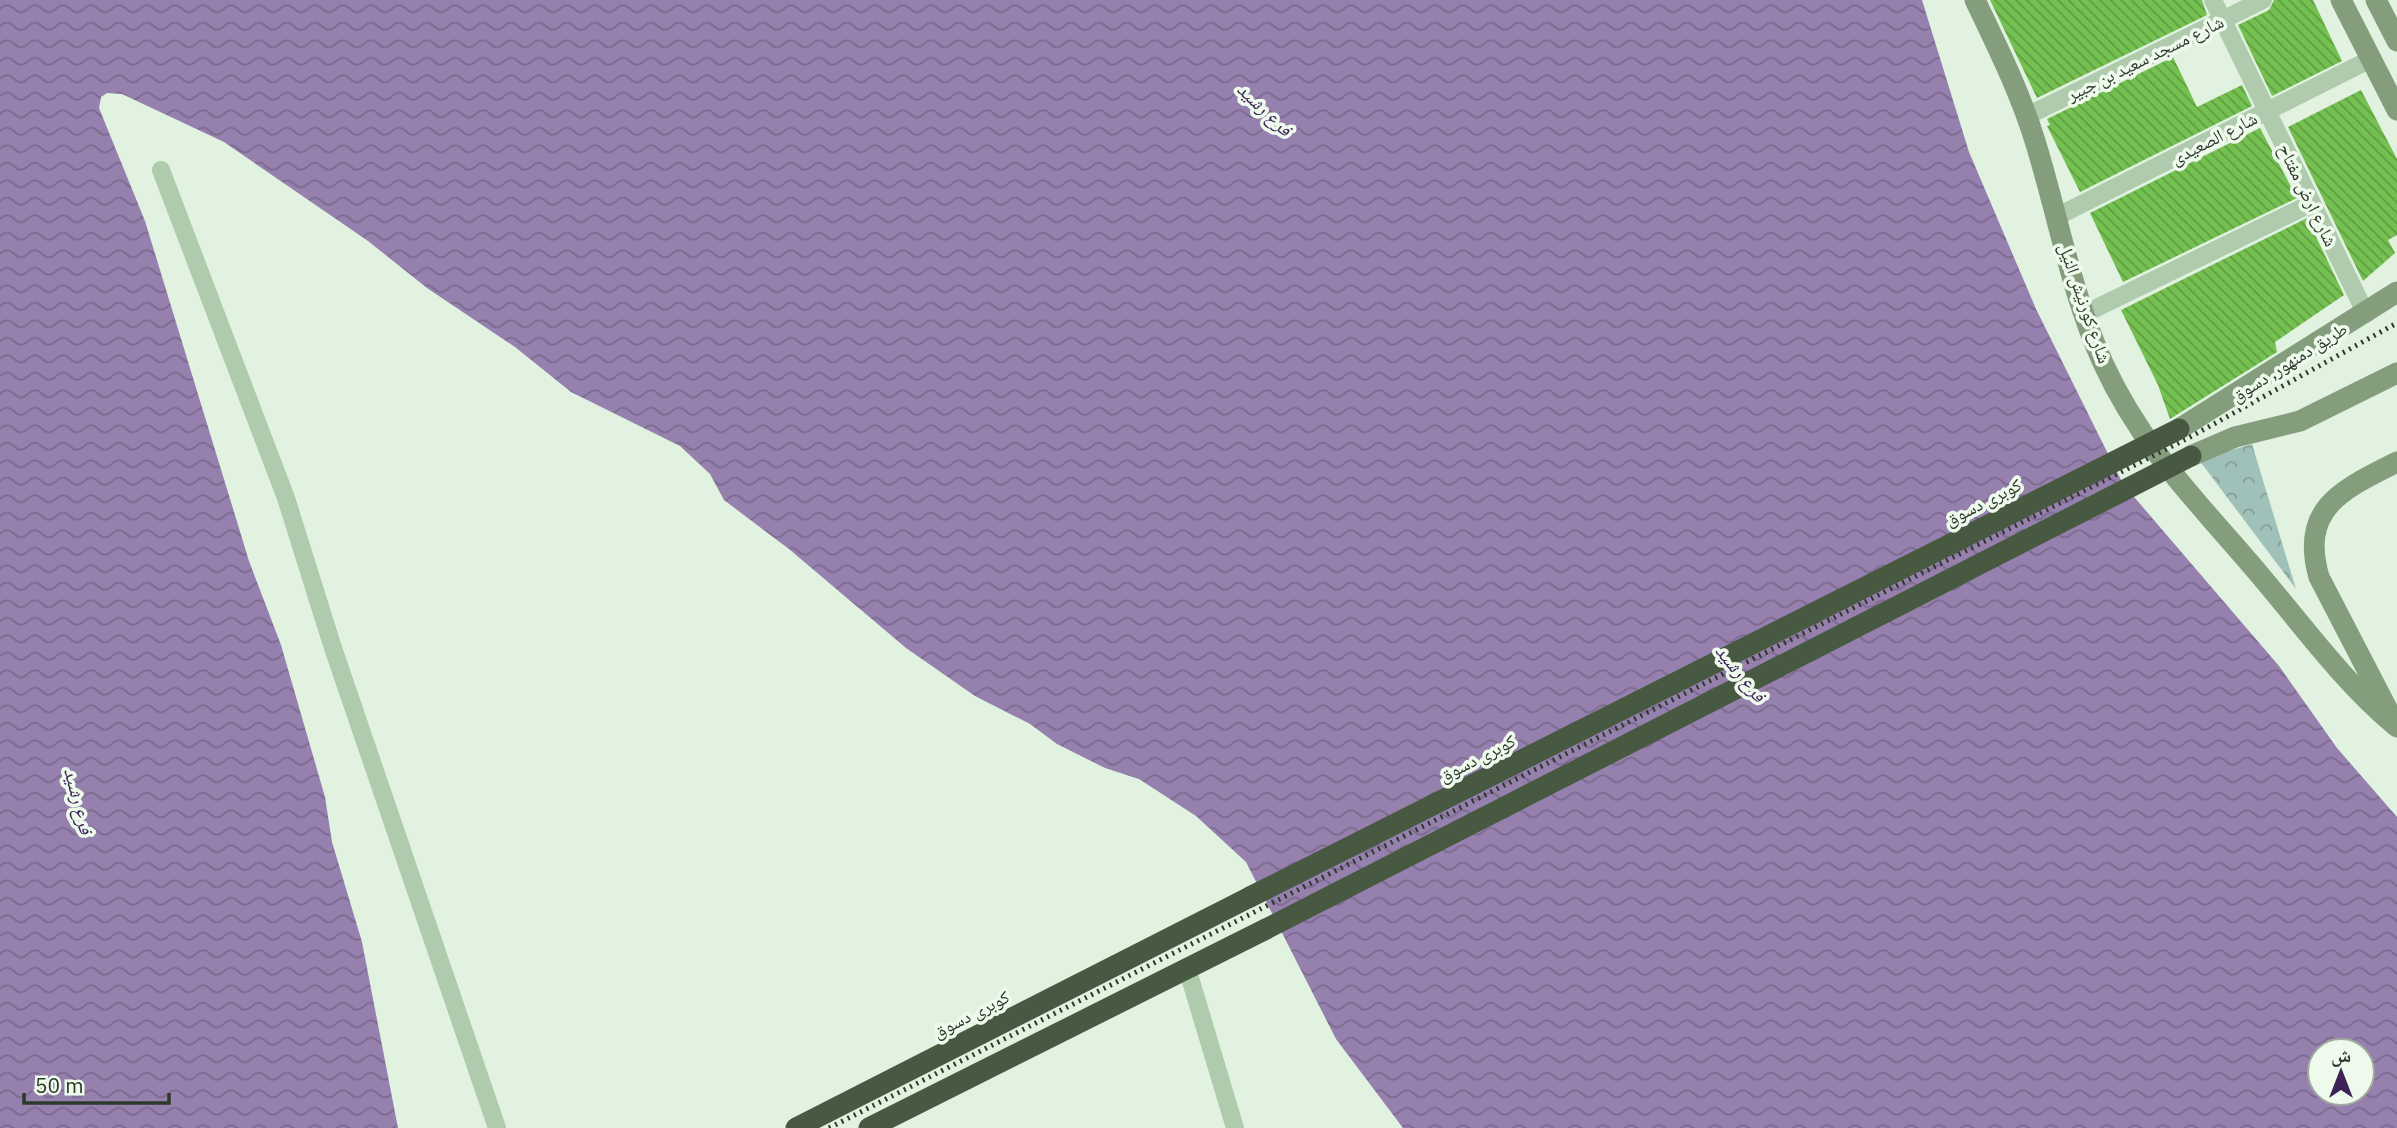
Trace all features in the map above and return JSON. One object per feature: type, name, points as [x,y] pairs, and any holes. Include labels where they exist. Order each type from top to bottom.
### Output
[{"type":"highway","name":"كوبرى دسوق","points":[[796,1128],[2179,429]]},
{"type":"highway","points":[[869,1128],[1266,929],[2191,456]]},
{"type":"main road","name":"شارع كورنيش النيل","points":[[1975,0],[2026,116],[2084,314],[2109,374],[2154,452],[2346,678],[2396,727]]},
{"type":"main road","points":[[2341,0],[2397,110]]},
{"type":"main road","points":[[2376,0],[2397,41]]},
{"type":"main road","name":"طريق دمنهور, دسوق","points":[[2179,429],[2366,314],[2397,292]]},
{"type":"main road","points":[[2191,456],[2235,437],[2300,421],[2397,373]]},
{"type":"main road","points":[[2396,727],[2319,577],[2313,556],[2314,535],[2320,515],[2333,498],[2397,462]]},
{"type":"street","name":"شارع ارض مفتاح","points":[[2213,0],[2366,314]]},
{"type":"street","name":"شارع مسجد سعيد بن جبير","points":[[2026,116],[2263,0]]},
{"type":"street","name":"شارع الصعيدى","points":[[2056,217],[2371,59]]},
{"type":"street","points":[[161,170],[286,498],[332,648],[497,1128]]},
{"type":"street","points":[[2084,314],[2312,203]]},
{"type":"street","points":[[1187,968],[1236,1128]]},
{"type":"green space","points":[[2252,444],[2296,589],[2199,460]]},
{"type":"water","name":"فرع رشيد","points":[[0,0],[1922,0],[1969,152],[2036,309],[2123,484],[2279,666],[2337,748],[2397,817],[2397,1128],[1403,1128],[1336,1039],[1246,862],[1196,816],[1139,779],[1105,768],[1057,744],[1030,724],[975,696],[906,648],[789,549],[724,500],[710,474],[680,446],[571,392],[515,347],[427,288],[368,241],[224,142],[122,94],[107,93],[101,97],[99,108],[145,221],[249,561],[281,645],[325,797],[332,842],[362,942],[398,1128],[0,1128]]},
{"type":"building","points":[[1990,0],[2202,0],[2207,15],[2037,98]]},
{"type":"building","points":[[2274,0],[2313,0],[2342,61],[2272,96],[2238,25],[2269,10]]},
{"type":"building","points":[[2173,57],[2197,107],[2242,85],[2252,106],[2080,192],[2047,126],[2050,125],[2047,119]]},
{"type":"building","points":[[2361,90],[2397,159],[2397,235],[2388,240],[2395,253],[2363,281],[2288,127]]},
{"type":"building","points":[[2260,128],[2297,198],[2123,282],[2090,213]]},
{"type":"building","points":[[2307,218],[2344,295],[2275,342],[2277,352],[2170,419],[2158,385],[2121,310]]},
{"type":"railway","points":[[829,1128],[2192,436],[2397,323]]}]
